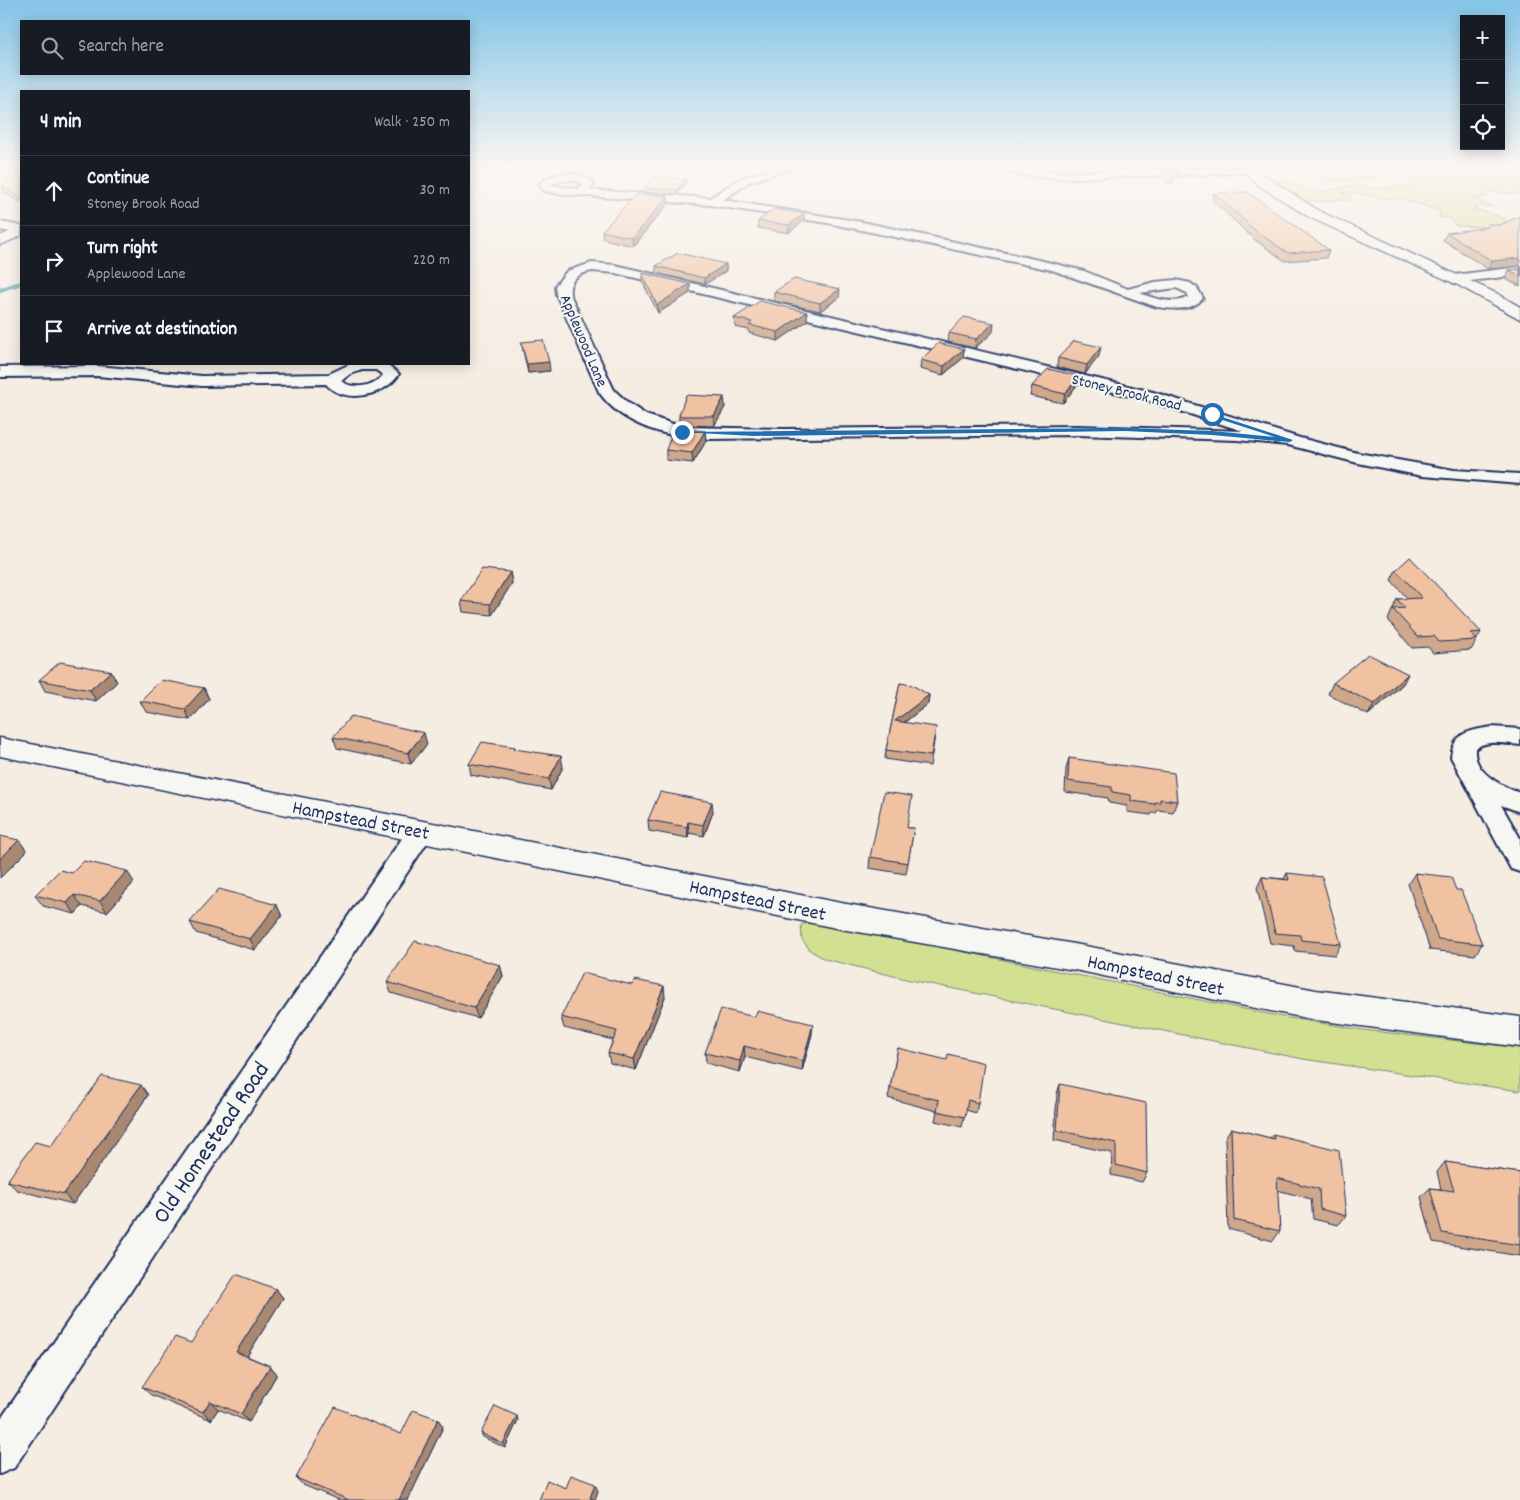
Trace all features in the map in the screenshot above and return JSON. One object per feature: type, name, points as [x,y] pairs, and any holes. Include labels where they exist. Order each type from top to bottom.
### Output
[{"type":"main road","points":[[1365,238],[1454,279],[1520,314]]},
{"type":"main road","name":"Hampstead Street","points":[[0,747],[841,916],[1080,958],[1316,1005],[1520,1032]]},
{"type":"street","points":[[921,238],[1080,274],[1128,293]]},
{"type":"street","name":"Applewood Lane","points":[[587,266],[572,272],[565,280],[562,286],[563,294],[606,392],[629,412],[662,427],[697,433],[754,434],[1125,430],[1212,433],[1290,440]]},
{"type":"street","name":"Stoney Brook Road","points":[[587,266],[628,272],[1132,391],[1191,407],[1290,440],[1346,456],[1408,469],[1468,477],[1520,479]]},
{"type":"street","points":[[1454,279],[1520,271]]},
{"type":"street","points":[[0,372],[98,371],[202,381],[333,379]]},
{"type":"street","points":[[1520,738],[1485,734],[1472,738],[1463,746],[1460,756],[1465,768],[1475,780],[1520,862]]},
{"type":"street","points":[[1475,780],[1490,791],[1520,803]]},
{"type":"street","name":"Old Homestead Road","points":[[0,1454],[420,830]]},
{"type":"green space","points":[[813,921],[1283,1017],[1364,1030],[1520,1048],[1520,1091],[1303,1059],[910,980],[825,959],[811,951],[802,940],[801,925]]},
{"type":"building","points":[[1266,238],[1312,238],[1329,250],[1288,253]]},
{"type":"building","points":[[1455,238],[1520,238],[1520,258],[1492,261]]},
{"type":"building","points":[[678,253],[726,264],[704,278],[656,266]]},
{"type":"building","points":[[1520,269],[1520,276],[1509,270]]},
{"type":"building","points":[[642,273],[690,284],[657,305]]},
{"type":"building","points":[[794,279],[840,289],[820,303],[774,292]]},
{"type":"building","points":[[760,301],[807,312],[778,332],[749,325],[752,322],[734,318]]},
{"type":"building","points":[[964,317],[994,323],[976,339],[949,333]]},
{"type":"building","points":[[543,340],[549,362],[527,364],[521,342]]},
{"type":"building","points":[[1074,341],[1101,347],[1087,365],[1058,358]]},
{"type":"building","points":[[938,343],[964,349],[944,366],[921,360]]},
{"type":"building","points":[[1048,369],[1079,376],[1065,394],[1032,386]]},
{"type":"building","points":[[686,395],[724,397],[714,416],[682,416],[679,415]]},
{"type":"building","points":[[674,428],[705,431],[692,453],[666,450]]},
{"type":"building","points":[[1410,557],[1481,632],[1470,633],[1477,640],[1439,642],[1434,636],[1418,637],[1393,609],[1405,608],[1397,599],[1422,598],[1396,570]]},
{"type":"building","points":[[482,569],[510,572],[490,604],[461,601]]},
{"type":"building","points":[[1368,654],[1408,674],[1374,704],[1333,683]]},
{"type":"building","points":[[60,662],[111,671],[90,690],[39,680]]},
{"type":"building","points":[[161,680],[204,688],[185,709],[140,701]]},
{"type":"building","points":[[900,683],[912,685],[929,695],[895,721],[936,727],[931,756],[886,750]]},
{"type":"building","points":[[351,716],[424,733],[408,753],[333,737]]},
{"type":"building","points":[[482,742],[561,756],[549,779],[469,764]]},
{"type":"building","points":[[1069,758],[1174,773],[1177,801],[1160,799],[1160,802],[1155,802],[1155,804],[1131,801],[1131,795],[1112,792],[1112,787],[1068,781]]},
{"type":"building","points":[[660,792],[712,802],[703,825],[688,822],[687,827],[648,820]]},
{"type":"building","points":[[884,792],[912,796],[907,828],[914,828],[908,863],[870,857]]},
{"type":"building","points":[[0,836],[19,840],[0,859]]},
{"type":"building","points":[[84,861],[127,871],[100,901],[74,895],[67,903],[35,895],[60,870],[72,873]]},
{"type":"building","points":[[1287,873],[1322,877],[1341,944],[1301,940],[1300,935],[1275,933],[1262,877],[1289,880]]},
{"type":"building","points":[[1415,873],[1451,877],[1456,890],[1461,890],[1482,944],[1438,939]]},
{"type":"building","points":[[219,889],[277,905],[250,939],[190,922]]},
{"type":"building","points":[[415,941],[500,965],[474,1008],[387,982]]},
{"type":"building","points":[[582,973],[632,985],[635,980],[664,986],[634,1059],[608,1053],[617,1031],[561,1017]]},
{"type":"building","points":[[721,1009],[755,1017],[757,1011],[813,1024],[803,1061],[744,1046],[740,1061],[705,1053]]},
{"type":"building","points":[[898,1048],[947,1060],[948,1054],[984,1063],[978,1103],[968,1100],[965,1117],[937,1111],[939,1100],[890,1088]]},
{"type":"building","points":[[102,1076],[141,1085],[64,1194],[7,1181],[35,1142],[51,1146]]},
{"type":"building","points":[[1060,1084],[1146,1103],[1147,1173],[1116,1165],[1116,1143],[1057,1130]]},
{"type":"building","points":[[1231,1128],[1274,1139],[1273,1134],[1339,1150],[1346,1216],[1320,1209],[1319,1189],[1277,1178],[1280,1231],[1234,1220]]},
{"type":"building","points":[[1445,1162],[1520,1173],[1520,1245],[1442,1233],[1430,1188],[1454,1191]]},
{"type":"building","points":[[236,1274],[276,1289],[236,1352],[270,1366],[241,1414],[210,1401],[203,1412],[142,1387],[175,1337],[191,1343]]},
{"type":"building","points":[[495,1406],[517,1416],[503,1444],[481,1433]]},
{"type":"building","points":[[335,1407],[401,1434],[413,1410],[438,1419],[399,1500],[349,1500],[296,1478]]},
{"type":"building","points":[[571,1475],[595,1484],[590,1498],[595,1500],[539,1500],[547,1480],[566,1488]]},
{"type":"waterway","points":[[13,286],[20,283]]},
{"type":"waterway","points":[[0,290],[17,284]]},
{"type":"route","points":[[682,432],[754,434],[1125,430],[1212,433],[1290,440],[1212,414]]}]
